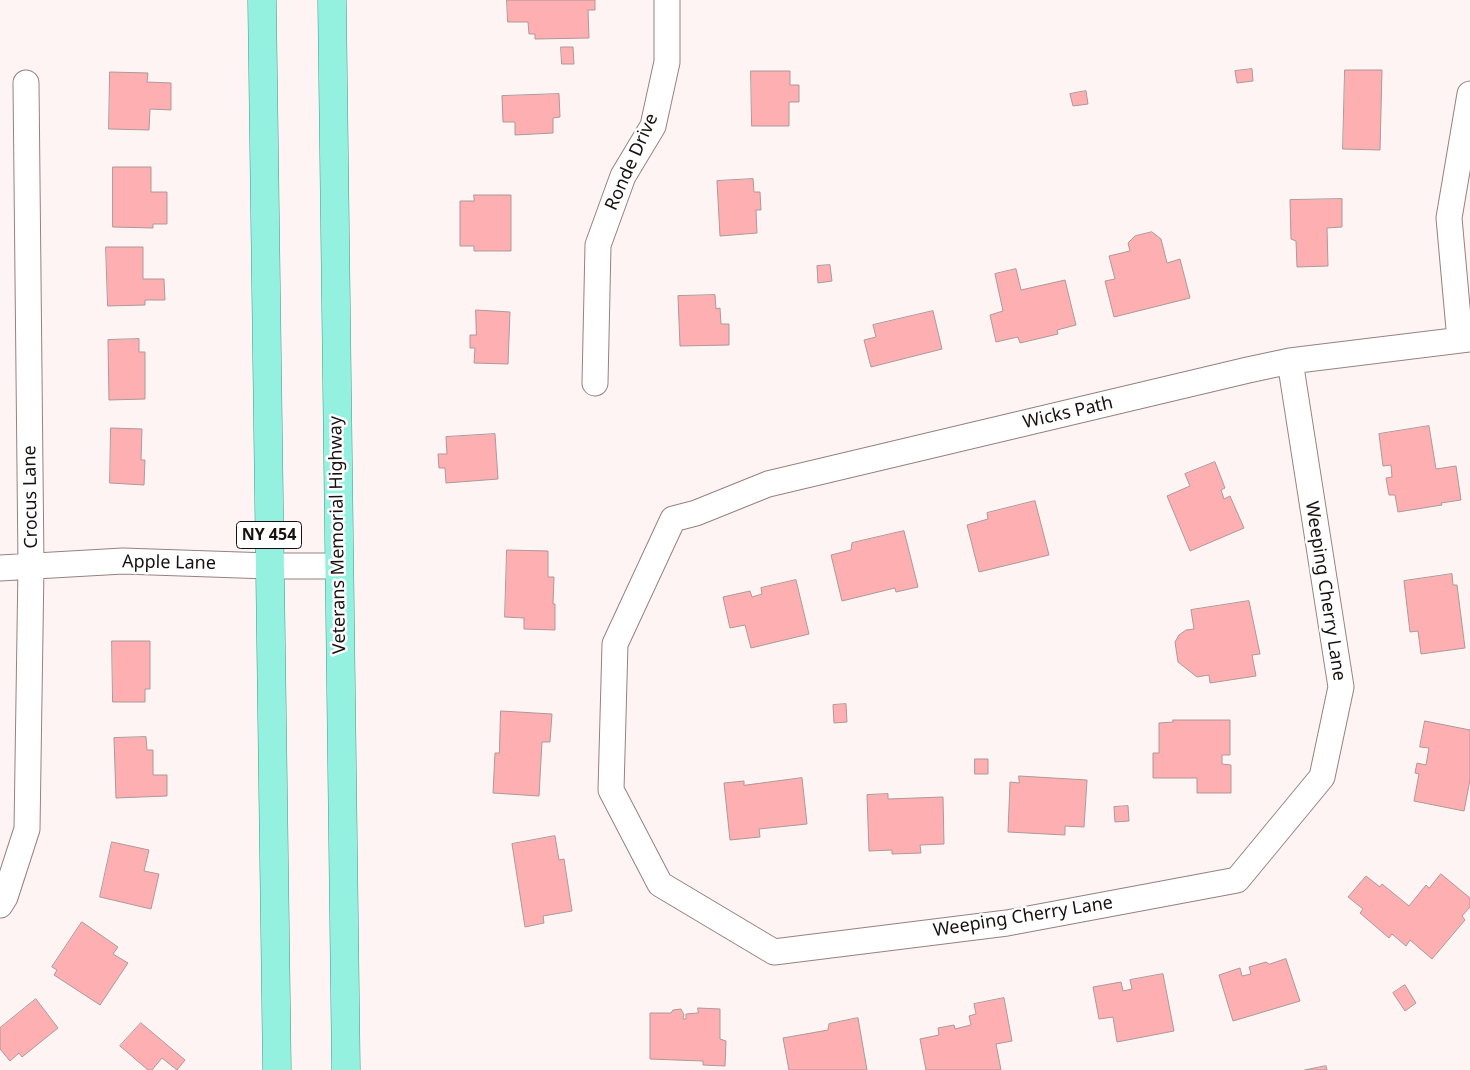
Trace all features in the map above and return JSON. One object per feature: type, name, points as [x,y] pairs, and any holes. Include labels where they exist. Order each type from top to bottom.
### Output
[{"type":"main road","name":"NY 454","points":[[262,0],[277,1070]]},
{"type":"main road","name":"Veterans Memorial Highway","points":[[332,0],[346,1070]]},
{"type":"street","name":"Ronde Drive","points":[[595,383],[598,245],[623,176],[653,126],[667,62],[667,0]]},
{"type":"street","name":"Crocus Lane","points":[[0,905],[5,897],[27,829],[31,566],[26,83]]},
{"type":"street","points":[[1465,339],[1449,218],[1470,94]]},
{"type":"street","name":"Wicks Path","points":[[673,519],[696,513],[768,484],[1290,361],[1465,339]]},
{"type":"street","name":"Weeping Cherry Lane","points":[[673,519],[615,644],[612,790],[660,884],[774,952],[1007,923],[1237,880],[1322,777],[1341,687],[1290,361]]},
{"type":"street","name":"Apple Lane","points":[[0,568],[123,561],[269,566],[339,566]]},
{"type":"building","points":[[507,0],[595,0],[595,10],[588,10],[589,38],[535,39],[535,34],[529,34],[528,22],[508,22]]},
{"type":"building","points":[[561,47],[573,47],[574,64],[562,64]]},
{"type":"building","points":[[1252,69],[1253,81],[1237,83],[1235,71]]},
{"type":"building","points":[[1345,70],[1382,70],[1380,150],[1343,149]]},
{"type":"building","points":[[751,71],[790,71],[790,85],[799,85],[799,102],[789,102],[789,126],[752,126]]},
{"type":"building","points":[[110,72],[148,73],[147,82],[171,83],[171,110],[150,109],[149,130],[109,129]]},
{"type":"building","points":[[1086,91],[1088,104],[1073,106],[1070,94]]},
{"type":"building","points":[[559,94],[560,117],[553,118],[553,133],[515,135],[515,122],[503,122],[502,96]]},
{"type":"building","points":[[113,167],[151,167],[151,192],[167,192],[167,224],[153,224],[153,228],[113,227]]},
{"type":"building","points":[[753,179],[754,192],[760,192],[761,210],[756,210],[757,233],[720,236],[717,181]]},
{"type":"building","points":[[474,195],[511,195],[511,251],[474,251],[474,246],[460,246],[460,201],[474,201]]},
{"type":"building","points":[[1342,199],[1342,227],[1327,228],[1328,266],[1297,267],[1296,241],[1291,239],[1290,200]]},
{"type":"building","points":[[1152,232],[1161,239],[1167,263],[1180,259],[1190,298],[1114,317],[1105,281],[1115,279],[1109,256],[1130,251],[1128,243],[1135,236]]},
{"type":"building","points":[[106,247],[143,247],[143,279],[164,279],[165,300],[145,300],[145,305],[108,306]]},
{"type":"building","points":[[830,265],[832,281],[818,283],[817,266]]},
{"type":"building","points":[[1016,269],[1021,290],[1065,280],[1076,325],[1057,330],[1058,334],[1020,343],[1018,337],[996,342],[990,315],[1003,311],[995,274]]},
{"type":"building","points":[[715,295],[716,309],[720,308],[721,324],[729,324],[729,345],[680,346],[678,296]]},
{"type":"building","points":[[476,310],[510,312],[508,364],[474,363],[475,348],[470,348],[470,335],[476,335]]},
{"type":"building","points":[[933,311],[942,349],[871,367],[864,340],[876,337],[873,325]]},
{"type":"building","points":[[139,339],[139,352],[145,352],[145,399],[109,400],[108,340]]},
{"type":"building","points":[[1429,426],[1436,469],[1456,466],[1461,500],[1398,512],[1395,495],[1389,495],[1386,478],[1392,477],[1391,465],[1383,466],[1379,434]]},
{"type":"building","points":[[111,428],[142,429],[141,460],[145,460],[144,485],[110,483]]},
{"type":"building","points":[[495,434],[498,479],[446,483],[445,468],[439,468],[438,454],[447,454],[446,437]]},
{"type":"building","points":[[1215,462],[1225,488],[1221,490],[1224,499],[1230,496],[1244,528],[1190,551],[1167,496],[1190,486],[1185,474]]},
{"type":"building","points":[[1035,501],[1049,555],[979,572],[967,525],[988,519],[987,513]]},
{"type":"building","points":[[904,531],[918,587],[896,592],[895,588],[842,601],[831,555],[851,550],[852,543]]},
{"type":"building","points":[[507,550],[548,551],[548,577],[554,577],[553,604],[555,604],[555,630],[524,629],[524,618],[505,617]]},
{"type":"building","points":[[1452,574],[1453,585],[1457,585],[1465,648],[1421,654],[1418,631],[1410,632],[1404,581]]},
{"type":"building","points":[[796,580],[809,634],[751,648],[745,625],[730,628],[723,597],[750,591],[752,597],[762,594],[761,588]]},
{"type":"building","points":[[1249,601],[1260,654],[1252,655],[1256,676],[1210,683],[1209,675],[1197,677],[1178,662],[1175,642],[1179,635],[1186,630],[1194,629],[1191,610]]},
{"type":"building","points":[[112,641],[150,641],[150,689],[145,689],[145,702],[113,702]]},
{"type":"building","points":[[846,704],[847,722],[834,723],[833,705]]},
{"type":"building","points":[[501,711],[552,714],[550,742],[542,742],[539,796],[493,793],[495,753],[499,753]]},
{"type":"building","points":[[1173,720],[1230,720],[1230,755],[1222,755],[1222,764],[1231,765],[1231,793],[1197,793],[1197,778],[1153,778],[1153,753],[1159,753],[1159,723],[1173,722]]},
{"type":"building","points":[[1425,721],[1470,730],[1470,780],[1464,811],[1414,801],[1419,774],[1415,773],[1417,763],[1426,765],[1429,748],[1420,747]]},
{"type":"building","points":[[146,737],[147,750],[153,750],[153,775],[167,775],[167,796],[116,798],[114,738]]},
{"type":"building","points":[[975,759],[988,759],[988,774],[975,774]]},
{"type":"building","points":[[1019,776],[1087,780],[1084,827],[1065,826],[1065,835],[1008,832],[1010,782],[1019,783]]},
{"type":"building","points":[[802,778],[807,824],[759,829],[760,837],[730,840],[724,783],[744,781],[744,785]]},
{"type":"building","points":[[888,794],[888,799],[943,797],[944,844],[920,845],[921,853],[892,854],[892,850],[869,851],[867,795]]},
{"type":"building","points":[[1128,806],[1129,821],[1115,822],[1114,807]]},
{"type":"building","points":[[555,836],[559,860],[564,859],[572,911],[543,916],[544,923],[525,927],[512,844]]},
{"type":"building","points":[[112,842],[149,850],[144,871],[159,874],[151,909],[100,897]]},
{"type":"building","points":[[1441,874],[1470,898],[1470,907],[1462,916],[1465,920],[1432,959],[1410,940],[1406,946],[1392,934],[1389,938],[1360,913],[1363,909],[1348,897],[1366,876],[1380,887],[1382,884],[1409,906],[1426,885],[1429,888]]},
{"type":"building","points":[[82,922],[118,947],[113,954],[128,963],[100,1005],[54,975],[57,970],[52,967]]},
{"type":"building","points":[[1286,959],[1300,1001],[1233,1021],[1219,975],[1240,968],[1242,976],[1251,974],[1249,967]]},
{"type":"building","points":[[1163,974],[1174,1031],[1117,1042],[1113,1017],[1099,1019],[1093,987],[1121,982],[1123,991],[1132,989],[1130,980]]},
{"type":"building","points":[[1405,985],[1416,1003],[1405,1011],[1393,993]]},
{"type":"building","points":[[1004,998],[1012,1041],[996,1044],[1001,1070],[926,1070],[920,1039],[939,1035],[938,1028],[954,1025],[955,1029],[971,1025],[969,1016],[976,1014],[974,1004]]},
{"type":"building","points":[[36,999],[58,1028],[22,1057],[19,1053],[10,1061],[0,1049],[0,1028]]},
{"type":"building","points":[[698,1008],[720,1009],[720,1039],[726,1041],[725,1066],[703,1065],[703,1061],[650,1059],[650,1013],[671,1013],[673,1010],[681,1009],[684,1015],[683,1019],[686,1019],[686,1014],[698,1013]]},
{"type":"building","points":[[858,1018],[867,1070],[789,1070],[783,1038],[828,1030],[829,1024]]},
{"type":"building","points":[[141,1023],[185,1060],[177,1070],[162,1058],[152,1070],[148,1070],[120,1046]]},
{"type":"building","points":[[1326,1066],[1327,1070],[1305,1070]]}]
